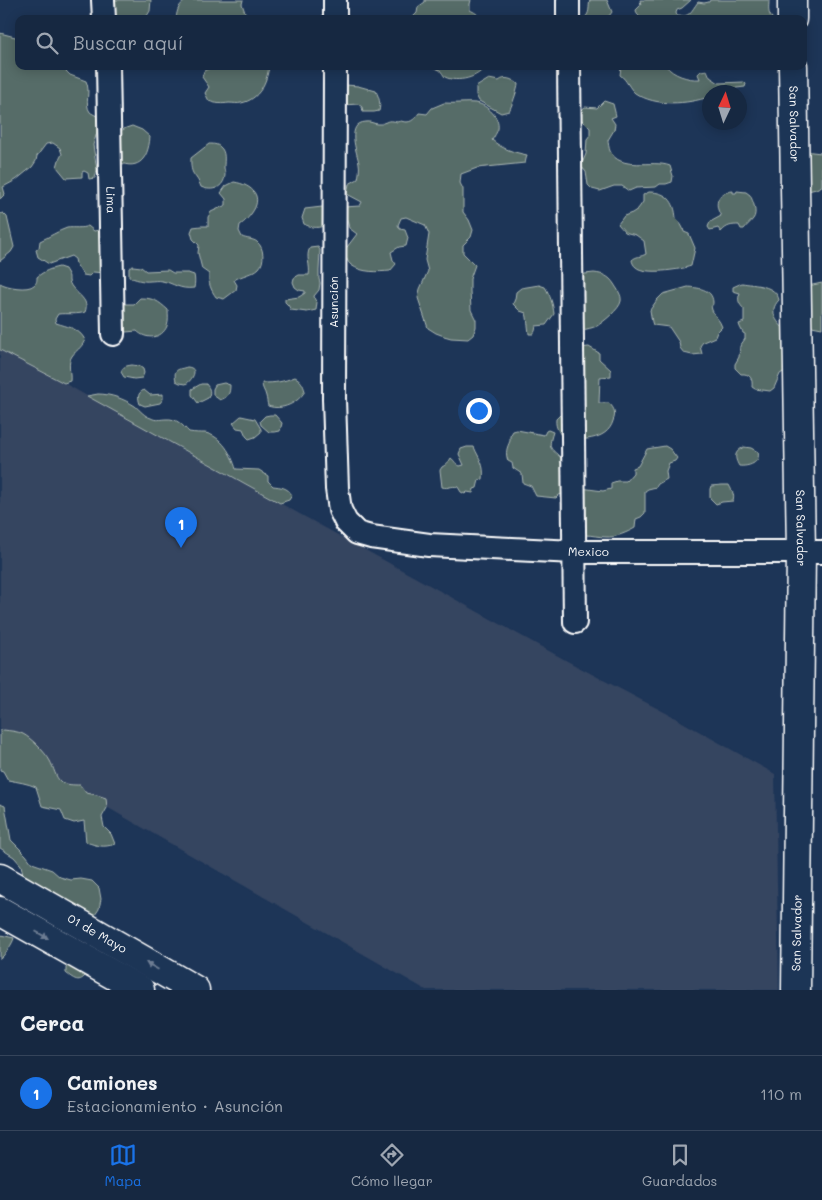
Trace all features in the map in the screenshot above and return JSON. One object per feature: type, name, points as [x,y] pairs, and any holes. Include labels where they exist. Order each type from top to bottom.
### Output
[{"type":"street","points":[[103,0],[104,15]]},
{"type":"street","points":[[334,0],[335,15]]},
{"type":"street","points":[[568,0],[568,15]]},
{"type":"street","points":[[792,0],[792,15]]},
{"type":"street","name":"Lima","points":[[108,70],[113,334]]},
{"type":"street","name":"Asunción","points":[[335,70],[334,399],[337,489],[340,510],[346,522],[357,533]]},
{"type":"street","points":[[569,70],[575,622]]},
{"type":"street","name":"San Salvador","points":[[793,70],[812,552],[796,990]]},
{"type":"street","name":"Mexico","points":[[357,533],[371,537],[428,545],[574,552],[812,552]]},
{"type":"street","points":[[9,883],[0,912],[140,990]]},
{"type":"street","name":"01 de Mayo","points":[[9,883],[194,990]]},
{"type":"shaded area","points":[[0,350],[64,383],[775,774],[779,990],[426,990],[0,746]]},
{"type":"green space","points":[[114,0],[151,0],[150,11],[148,15],[110,15]]},
{"type":"green space","points":[[187,0],[243,0],[242,4],[246,15],[177,15],[182,3]]},
{"type":"green space","points":[[425,0],[471,0],[470,10],[478,15],[415,15],[418,7]]},
{"type":"green space","points":[[590,0],[607,0],[612,12],[610,15],[587,15]]},
{"type":"green space","points":[[640,0],[691,0],[677,10],[677,15],[638,15],[636,10],[641,5]]},
{"type":"green space","points":[[710,0],[769,0],[770,15],[688,15],[698,2],[704,3]]},
{"type":"green space","points":[[0,33],[15,37],[15,70],[65,70],[70,75],[86,81],[88,109],[98,117],[99,126],[93,145],[97,170],[95,178],[89,179],[88,173],[84,171],[82,172],[82,177],[66,178],[57,167],[62,154],[60,148],[53,143],[46,144],[32,167],[16,180],[3,187],[5,194],[0,199]]},
{"type":"green space","points":[[268,70],[264,84],[253,98],[240,103],[221,104],[209,101],[205,93],[209,87],[202,77],[204,71]]},
{"type":"green space","points":[[440,70],[482,70],[478,74],[467,78],[455,80],[445,77]]},
{"type":"green space","points":[[621,70],[671,70],[686,78],[700,79],[698,74],[701,71],[707,70],[710,77],[719,83],[744,82],[746,84],[702,85],[702,99],[672,103],[652,101],[635,93],[620,75]]},
{"type":"green space","points":[[489,79],[499,81],[508,79],[518,84],[509,111],[501,113],[479,101],[476,95],[476,87]]},
{"type":"green space","points":[[346,85],[376,91],[380,105],[379,111],[363,112],[362,107],[358,104],[344,105],[343,89]]},
{"type":"green space","points":[[604,101],[613,104],[616,116],[611,118],[615,124],[608,140],[610,151],[615,157],[629,163],[670,166],[673,176],[672,182],[660,184],[656,187],[636,188],[629,191],[622,186],[614,186],[600,191],[592,189],[588,185],[586,172],[581,166],[586,154],[590,128],[580,118],[580,111],[585,107],[597,108]]},
{"type":"green space","points":[[444,103],[476,103],[484,106],[492,112],[497,120],[498,130],[492,140],[508,150],[527,155],[525,163],[477,168],[461,174],[463,212],[473,230],[471,237],[463,245],[463,253],[475,265],[470,279],[470,291],[471,310],[476,320],[476,327],[473,335],[468,339],[451,338],[428,328],[418,298],[428,271],[425,260],[429,234],[425,225],[406,217],[401,218],[398,225],[400,229],[405,230],[408,238],[406,246],[399,247],[391,252],[396,264],[390,271],[380,272],[355,268],[348,262],[344,251],[357,234],[349,228],[344,207],[360,206],[362,202],[347,194],[349,184],[358,179],[359,173],[354,139],[356,127],[368,122],[382,124],[387,121],[409,122],[419,113],[427,114],[432,108]]},
{"type":"green space","points":[[132,126],[142,130],[150,137],[144,158],[140,162],[129,165],[114,160],[113,135]]},
{"type":"green space","points":[[209,144],[218,145],[222,149],[224,156],[224,179],[220,186],[213,189],[201,187],[192,172],[191,164],[191,158]]},
{"type":"green space","points":[[804,151],[822,154],[822,186],[804,192]]},
{"type":"green space","points":[[234,182],[251,189],[256,197],[255,208],[240,225],[239,231],[242,237],[254,240],[259,244],[263,258],[257,270],[234,280],[237,285],[236,290],[224,299],[216,297],[211,289],[209,274],[202,269],[198,253],[199,245],[193,239],[191,232],[193,227],[208,226],[208,217],[211,212],[226,205],[226,199],[221,193],[226,186]]},
{"type":"green space","points":[[733,191],[733,193],[737,191],[746,192],[750,195],[755,210],[753,219],[744,229],[741,229],[739,225],[732,225],[721,232],[718,228],[710,230],[708,227],[710,222],[721,216],[717,207],[718,199],[724,194]]},
{"type":"green space","points":[[649,192],[661,194],[672,203],[676,219],[684,232],[689,234],[695,248],[691,266],[671,270],[646,271],[633,264],[632,260],[646,254],[644,241],[636,235],[625,232],[618,224],[624,216],[638,209],[643,202],[643,195]]},
{"type":"green space","points":[[322,207],[326,209],[327,224],[316,227],[304,224],[302,218],[305,209]]},
{"type":"green space","points":[[3,213],[7,217],[14,247],[0,261],[0,214]]},
{"type":"green space","points":[[88,226],[94,231],[104,229],[104,273],[93,272],[89,276],[83,275],[75,259],[71,256],[49,264],[38,257],[36,250],[39,248],[40,241],[67,228]]},
{"type":"green space","points":[[318,247],[320,250],[320,283],[319,290],[314,296],[317,302],[316,310],[307,312],[291,310],[285,299],[299,297],[305,293],[305,291],[295,287],[294,278],[299,275],[309,275],[309,251],[310,248]]},
{"type":"green space","points":[[133,266],[141,267],[146,271],[168,270],[173,273],[194,275],[194,288],[184,288],[162,281],[145,281],[129,277],[129,268]]},
{"type":"green space","points":[[59,267],[65,269],[71,285],[83,299],[86,307],[85,312],[58,314],[55,319],[56,323],[76,330],[85,340],[71,359],[69,365],[70,381],[64,383],[0,350],[0,283],[17,288],[31,287],[36,283],[37,277],[47,270]]},
{"type":"green space","points":[[594,273],[610,279],[619,292],[621,301],[615,311],[600,324],[582,330],[575,277]]},
{"type":"green space","points":[[742,283],[774,291],[779,300],[774,309],[775,318],[788,332],[786,370],[780,374],[774,388],[770,391],[755,389],[752,387],[750,377],[747,374],[741,374],[735,368],[745,334],[739,324],[744,322],[744,309],[739,300],[740,293],[733,291],[733,287]]},
{"type":"green space","points":[[822,283],[822,328],[801,321],[808,286]]},
{"type":"green space","points":[[539,285],[547,290],[554,314],[546,325],[536,326],[533,334],[529,334],[526,313],[520,311],[513,304],[516,292],[521,288]]},
{"type":"green space","points":[[688,287],[704,290],[710,294],[713,302],[712,310],[722,327],[715,337],[703,342],[700,346],[702,354],[692,355],[684,353],[669,327],[653,325],[652,322],[650,310],[663,294]]},
{"type":"green space","points":[[140,298],[156,301],[168,310],[167,326],[158,336],[149,337],[137,331],[126,332],[121,328],[120,304],[134,304]]},
{"type":"green space","points":[[589,347],[599,353],[599,359],[611,370],[611,376],[600,377],[599,403],[609,403],[614,409],[614,418],[610,428],[599,436],[576,440],[562,439],[557,428],[556,419],[564,408],[578,348]]},
{"type":"green space","points":[[132,365],[143,369],[142,378],[124,377],[121,372],[123,369],[126,366]]},
{"type":"green space","points":[[187,367],[191,368],[194,372],[191,380],[186,384],[176,381],[176,372]]},
{"type":"green space","points":[[295,377],[300,381],[305,391],[302,395],[284,407],[268,406],[262,383],[279,382]]},
{"type":"green space","points":[[224,383],[230,385],[230,391],[227,396],[220,400],[213,395],[213,389],[215,385]]},
{"type":"green space","points":[[201,384],[206,384],[210,394],[208,398],[198,403],[192,395],[192,389]]},
{"type":"green space","points":[[144,390],[150,395],[163,394],[163,399],[160,403],[145,406],[140,404],[139,396]]},
{"type":"green space","points":[[98,394],[113,396],[126,401],[153,419],[170,419],[182,425],[189,432],[211,435],[225,447],[236,469],[259,470],[268,476],[268,481],[273,486],[286,489],[292,495],[289,500],[280,503],[87,396]]},
{"type":"green space","points":[[275,415],[282,423],[280,431],[269,432],[261,425],[260,421],[265,416]]},
{"type":"green space","points":[[241,416],[255,419],[261,432],[249,439],[243,429],[237,428],[233,423]]},
{"type":"green space","points":[[517,430],[544,435],[548,430],[553,432],[550,446],[563,460],[560,461],[566,467],[566,493],[556,498],[536,496],[531,486],[523,483],[522,474],[513,468],[512,463],[508,461],[507,455],[510,436],[513,431]]},
{"type":"green space","points":[[665,446],[677,458],[669,463],[666,471],[667,479],[656,487],[645,491],[645,513],[636,519],[635,528],[613,537],[585,535],[581,488],[603,491],[611,489],[611,483],[626,481],[633,473],[633,468],[638,466],[647,449]]},
{"type":"green space","points":[[474,447],[482,465],[483,479],[479,480],[477,488],[474,489],[473,493],[467,492],[465,494],[458,487],[442,487],[440,470],[451,458],[458,465],[464,465],[459,454],[461,449]]},
{"type":"green space","points":[[744,447],[758,452],[758,459],[753,464],[739,466],[736,455]]},
{"type":"green space","points":[[729,485],[734,499],[733,501],[716,504],[710,498],[710,489],[711,486]]},
{"type":"green space","points":[[0,731],[21,733],[34,742],[48,758],[57,778],[61,782],[80,785],[86,793],[106,798],[107,808],[102,817],[104,827],[111,834],[115,844],[100,846],[86,842],[84,821],[74,823],[65,820],[61,810],[42,806],[36,787],[8,780],[3,771],[0,770]]},
{"type":"green space","points":[[0,804],[5,806],[11,840],[32,863],[52,870],[60,877],[71,880],[92,881],[99,888],[101,899],[99,909],[93,918],[66,909],[55,892],[35,891],[23,875],[21,865],[14,857],[0,848]]},
{"type":"green space","points":[[1,935],[14,938],[0,959],[0,937]]},
{"type":"green space","points":[[71,960],[90,970],[82,979],[76,980],[66,973],[66,968]]},
{"type":"place","name":"Camiones","points":[[181,548]]}]
